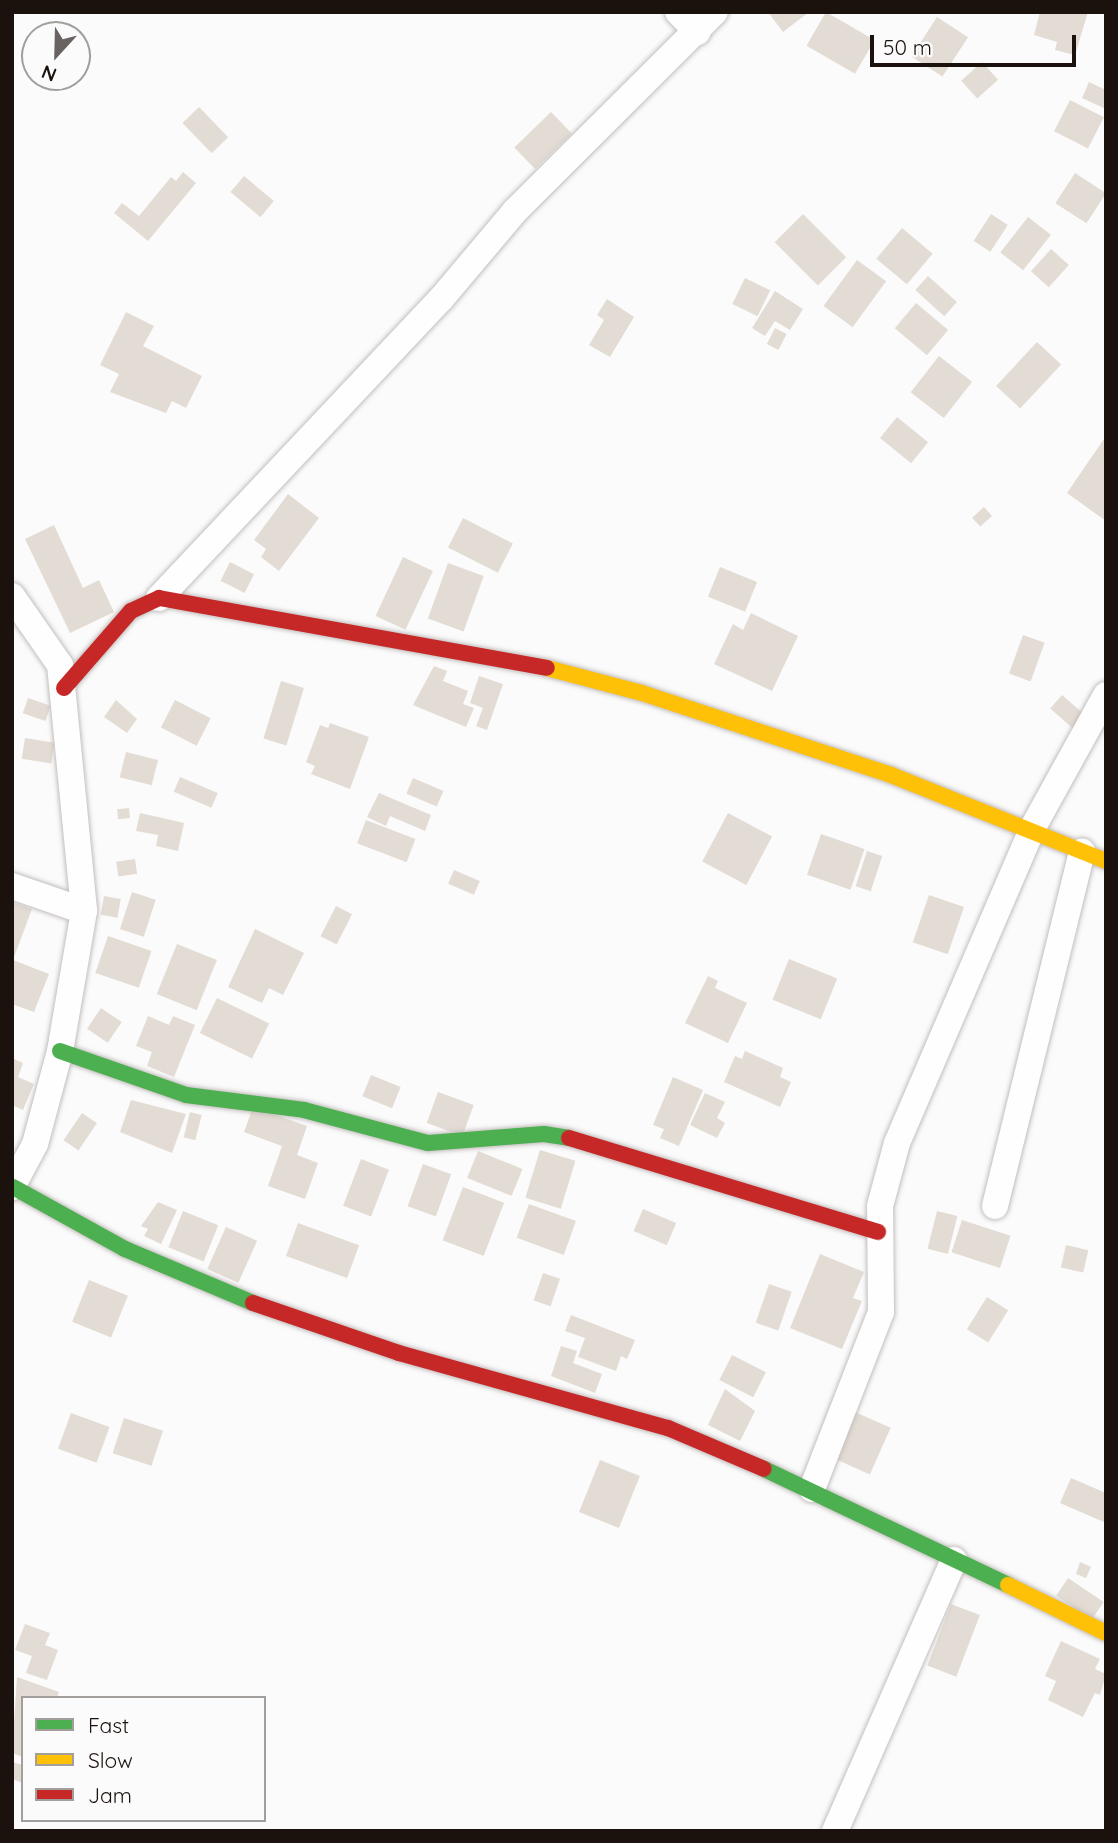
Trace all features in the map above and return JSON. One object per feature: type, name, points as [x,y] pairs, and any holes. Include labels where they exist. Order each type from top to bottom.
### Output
[{"type":"street","points":[[678,12],[696,32]]},
{"type":"street","points":[[64,688],[131,611],[159,598],[441,299],[515,211],[715,12]]},
{"type":"street","points":[[12,596],[60,665],[84,911],[60,1051],[35,1144],[12,1187],[125,1249],[248,1301],[398,1353],[668,1428],[811,1489],[1106,1633]]},
{"type":"street","points":[[159,598],[521,661],[642,693],[773,732],[1032,830],[1094,857],[995,1206]]},
{"type":"street","points":[[811,1489],[881,1312],[878,1232],[897,1143],[1032,830],[1106,695]]},
{"type":"street","points":[[12,886],[84,911]]},
{"type":"street","points":[[60,1051],[186,1095],[304,1110],[428,1143],[544,1134],[571,1138],[878,1232]]},
{"type":"street","points":[[835,1831],[954,1560]]},
{"type":"building","points":[[768,12],[809,12],[783,32]]},
{"type":"building","points":[[826,12],[874,40],[855,74],[806,46]]},
{"type":"building","points":[[1040,12],[1088,12],[1075,55],[1055,50],[1057,42],[1034,35]]},
{"type":"building","points":[[937,17],[968,37],[942,77],[911,56]]},
{"type":"building","points":[[982,62],[998,80],[977,99],[961,81]]},
{"type":"building","points":[[1089,82],[1106,90],[1106,109],[1082,98]]},
{"type":"building","points":[[1070,100],[1104,117],[1088,148],[1054,131]]},
{"type":"building","points":[[199,107],[228,137],[212,153],[182,123]]},
{"type":"building","points":[[551,112],[572,134],[535,169],[514,147]]},
{"type":"building","points":[[183,172],[196,183],[148,241],[114,213],[122,203],[139,216],[171,177],[176,181]]},
{"type":"building","points":[[1075,173],[1106,193],[1086,223],[1055,203]]},
{"type":"building","points":[[244,176],[274,201],[260,217],[231,192]]},
{"type":"building","points":[[803,214],[846,257],[818,285],[775,242]]},
{"type":"building","points":[[991,214],[1008,225],[990,252],[974,241]]},
{"type":"building","points":[[1028,217],[1051,235],[1023,270],[1000,252]]},
{"type":"building","points":[[902,228],[933,254],[907,284],[876,259]]},
{"type":"building","points":[[1051,249],[1069,265],[1049,287],[1031,271]]},
{"type":"building","points":[[857,260],[886,281],[853,327],[823,306]]},
{"type":"building","points":[[928,276],[957,302],[944,316],[915,290]]},
{"type":"building","points":[[745,278],[770,290],[757,316],[732,304]]},
{"type":"building","points":[[775,291],[803,309],[790,330],[775,321],[765,336],[752,328]]},
{"type":"building","points":[[607,299],[634,317],[610,357],[589,345],[604,320],[597,315]]},
{"type":"building","points":[[916,303],[948,330],[927,355],[895,328]]},
{"type":"building","points":[[126,312],[154,326],[143,346],[202,376],[186,408],[172,401],[166,413],[110,392],[119,374],[100,365]]},
{"type":"building","points":[[775,328],[787,334],[778,350],[767,344]]},
{"type":"building","points":[[1037,342],[1061,365],[1020,408],[996,386]]},
{"type":"building","points":[[939,356],[972,382],[944,418],[911,392]]},
{"type":"building","points":[[897,417],[928,442],[911,463],[880,438]]},
{"type":"building","points":[[1106,436],[1106,521],[1067,493]]},
{"type":"building","points":[[288,494],[319,518],[279,571],[261,557],[266,549],[254,540]]},
{"type":"building","points":[[984,507],[992,516],[980,527],[972,518]]},
{"type":"building","points":[[463,518],[513,543],[498,573],[448,547]]},
{"type":"building","points":[[54,525],[83,588],[99,580],[114,612],[70,633],[25,539]]},
{"type":"building","points":[[403,557],[433,571],[405,630],[376,616]]},
{"type":"building","points":[[230,562],[254,574],[245,593],[220,581]]},
{"type":"building","points":[[448,563],[484,576],[464,631],[428,618]]},
{"type":"building","points":[[720,567],[757,582],[745,612],[708,597]]},
{"type":"building","points":[[751,613],[798,636],[772,691],[714,664],[733,624],[743,630]]},
{"type":"building","points":[[1023,635],[1045,643],[1031,681],[1009,674]]},
{"type":"building","points":[[434,666],[447,671],[443,681],[468,691],[463,704],[474,708],[466,727],[413,705]]},
{"type":"building","points":[[479,676],[503,684],[487,730],[476,726],[483,708],[470,703]]},
{"type":"building","points":[[281,681],[304,688],[286,745],[263,738]]},
{"type":"building","points":[[1062,695],[1085,715],[1073,728],[1050,709]]},
{"type":"building","points":[[28,698],[51,706],[45,721],[23,713]]},
{"type":"building","points":[[116,700],[137,719],[127,733],[104,717]]},
{"type":"building","points":[[175,700],[211,718],[197,746],[161,728]]},
{"type":"building","points":[[330,723],[369,737],[350,789],[311,774],[315,766],[306,762],[320,725],[328,728]]},
{"type":"building","points":[[25,738],[55,743],[51,763],[22,759]]},
{"type":"building","points":[[126,752],[158,760],[152,785],[120,777]]},
{"type":"building","points":[[180,777],[218,793],[211,808],[174,792]]},
{"type":"building","points":[[413,778],[443,791],[437,807],[406,794]]},
{"type":"building","points":[[379,793],[431,815],[425,831],[390,816],[386,826],[367,817]]},
{"type":"building","points":[[129,808],[130,818],[118,819],[117,809]]},
{"type":"building","points":[[140,813],[184,823],[178,851],[156,846],[158,835],[136,831]]},
{"type":"building","points":[[728,813],[772,836],[746,885],[702,862]]},
{"type":"building","points":[[366,820],[415,839],[407,862],[357,843]]},
{"type":"building","points":[[821,834],[864,849],[850,890],[807,875]]},
{"type":"building","points":[[867,851],[882,856],[871,891],[856,886]]},
{"type":"building","points":[[135,859],[137,874],[118,876],[116,862]]},
{"type":"building","points":[[454,870],[480,881],[474,895],[448,884]]},
{"type":"building","points":[[132,892],[156,900],[144,937],[120,929]]},
{"type":"building","points":[[929,895],[964,907],[948,954],[913,942]]},
{"type":"building","points":[[104,896],[121,899],[117,918],[101,915]]},
{"type":"building","points":[[12,902],[32,909],[13,960],[49,974],[34,1012],[12,1004]]},
{"type":"building","points":[[336,906],[352,914],[337,944],[321,936]]},
{"type":"building","points":[[255,929],[304,953],[283,995],[269,988],[262,1003],[228,987]]},
{"type":"building","points":[[108,936],[151,951],[139,988],[95,973]]},
{"type":"building","points":[[177,944],[217,960],[197,1010],[157,994]]},
{"type":"building","points":[[789,959],[837,978],[821,1019],[773,1000]]},
{"type":"building","points":[[708,976],[718,981],[715,988],[747,1003],[728,1043],[685,1023]]},
{"type":"building","points":[[217,998],[269,1023],[252,1058],[200,1033]]},
{"type":"building","points":[[101,1008],[122,1022],[108,1043],[87,1029]]},
{"type":"building","points":[[148,1016],[169,1025],[173,1016],[195,1025],[174,1077],[147,1066],[152,1052],[136,1046]]},
{"type":"building","points":[[745,1051],[783,1068],[780,1077],[791,1082],[780,1107],[724,1082],[735,1056],[742,1059]]},
{"type":"building","points":[[12,1058],[23,1063],[18,1077],[34,1084],[23,1110],[12,1105]]},
{"type":"building","points":[[371,1075],[401,1087],[392,1108],[362,1096]]},
{"type":"building","points":[[673,1077],[703,1090],[679,1146],[660,1138],[664,1129],[653,1125]]},
{"type":"building","points":[[438,1092],[474,1105],[462,1136],[427,1123]]},
{"type":"building","points":[[705,1093],[725,1102],[717,1118],[725,1123],[717,1138],[690,1125]]},
{"type":"building","points":[[131,1100],[186,1114],[172,1153],[120,1132]]},
{"type":"building","points":[[253,1107],[307,1126],[297,1155],[318,1163],[305,1199],[268,1186],[282,1146],[244,1132]]},
{"type":"building","points":[[190,1112],[202,1115],[195,1140],[184,1137]]},
{"type":"building","points":[[82,1113],[97,1123],[78,1150],[64,1140]]},
{"type":"building","points":[[540,1150],[575,1161],[561,1209],[525,1198]]},
{"type":"building","points":[[478,1151],[523,1169],[512,1196],[467,1178]]},
{"type":"building","points":[[361,1159],[389,1170],[371,1216],[343,1206]]},
{"type":"building","points":[[423,1164],[451,1174],[436,1217],[408,1206]]},
{"type":"building","points":[[463,1187],[504,1203],[484,1256],[443,1240]]},
{"type":"building","points":[[158,1202],[177,1210],[161,1244],[144,1236],[148,1229],[141,1226]]},
{"type":"building","points":[[529,1204],[576,1221],[564,1255],[517,1238]]},
{"type":"building","points":[[643,1209],[676,1223],[667,1245],[634,1231]]},
{"type":"building","points":[[183,1211],[218,1225],[204,1261],[168,1247]]},
{"type":"building","points":[[937,1211],[957,1216],[948,1254],[928,1249]]},
{"type":"building","points":[[962,1220],[1011,1236],[1000,1268],[951,1252]]},
{"type":"building","points":[[298,1223],[359,1245],[347,1278],[286,1256]]},
{"type":"building","points":[[226,1227],[257,1241],[238,1283],[207,1269]]},
{"type":"building","points":[[1066,1245],[1088,1250],[1083,1273],[1061,1267]]},
{"type":"building","points":[[820,1254],[864,1272],[853,1298],[862,1301],[842,1349],[790,1328]]},
{"type":"building","points":[[543,1273],[560,1279],[551,1306],[534,1300]]},
{"type":"building","points":[[89,1280],[128,1296],[111,1337],[72,1322]]},
{"type":"building","points":[[769,1284],[792,1292],[778,1331],[756,1323]]},
{"type":"building","points":[[987,1297],[1008,1310],[988,1342],[967,1329]]},
{"type":"building","points":[[571,1315],[635,1340],[627,1359],[621,1356],[616,1371],[578,1357],[585,1338],[565,1331]]},
{"type":"building","points":[[561,1346],[577,1351],[573,1363],[602,1374],[595,1393],[551,1376]]},
{"type":"building","points":[[732,1355],[766,1372],[753,1397],[719,1380]]},
{"type":"building","points":[[725,1389],[755,1411],[740,1441],[708,1425]]},
{"type":"building","points":[[855,1412],[891,1428],[870,1474],[834,1459]]},
{"type":"building","points":[[71,1413],[110,1427],[97,1463],[58,1449]]},
{"type":"building","points":[[124,1418],[163,1431],[152,1466],[113,1453]]},
{"type":"building","points":[[600,1460],[640,1476],[619,1528],[579,1512]]},
{"type":"building","points":[[1071,1478],[1106,1493],[1106,1523],[1060,1503]]},
{"type":"building","points":[[1080,1562],[1091,1567],[1086,1578],[1076,1574]]},
{"type":"building","points":[[1068,1578],[1104,1602],[1092,1619],[1056,1595]]},
{"type":"building","points":[[951,1604],[980,1615],[956,1677],[927,1666]]},
{"type":"building","points":[[25,1624],[50,1633],[45,1645],[58,1650],[47,1680],[26,1673],[32,1656],[15,1650]]},
{"type":"building","points":[[1061,1641],[1100,1659],[1095,1669],[1106,1674],[1100,1695],[1095,1693],[1083,1717],[1048,1700],[1056,1681],[1045,1676]]},
{"type":"building","points":[[17,1677],[59,1692],[58,1696],[21,1696],[21,1756],[12,1753]]},
{"type":"building","points":[[12,1762],[21,1764],[21,1783],[12,1779]]},
{"type":"traffic: fast","points":[[60,1051],[186,1095],[304,1110],[428,1143],[544,1134],[569,1138]]},
{"type":"traffic: fast","points":[[13,1187],[125,1249],[253,1303]]},
{"type":"traffic: fast","points":[[764,1469],[1008,1585]]},
{"type":"traffic: slow","points":[[547,668],[642,693],[891,775],[1106,861]]},
{"type":"traffic: slow","points":[[1008,1585],[1106,1633]]},
{"type":"traffic: jam","points":[[64,688],[131,611],[159,598],[547,668]]},
{"type":"traffic: jam","points":[[569,1138],[878,1232]]},
{"type":"traffic: jam","points":[[253,1303],[399,1353],[668,1428],[764,1469]]}]
